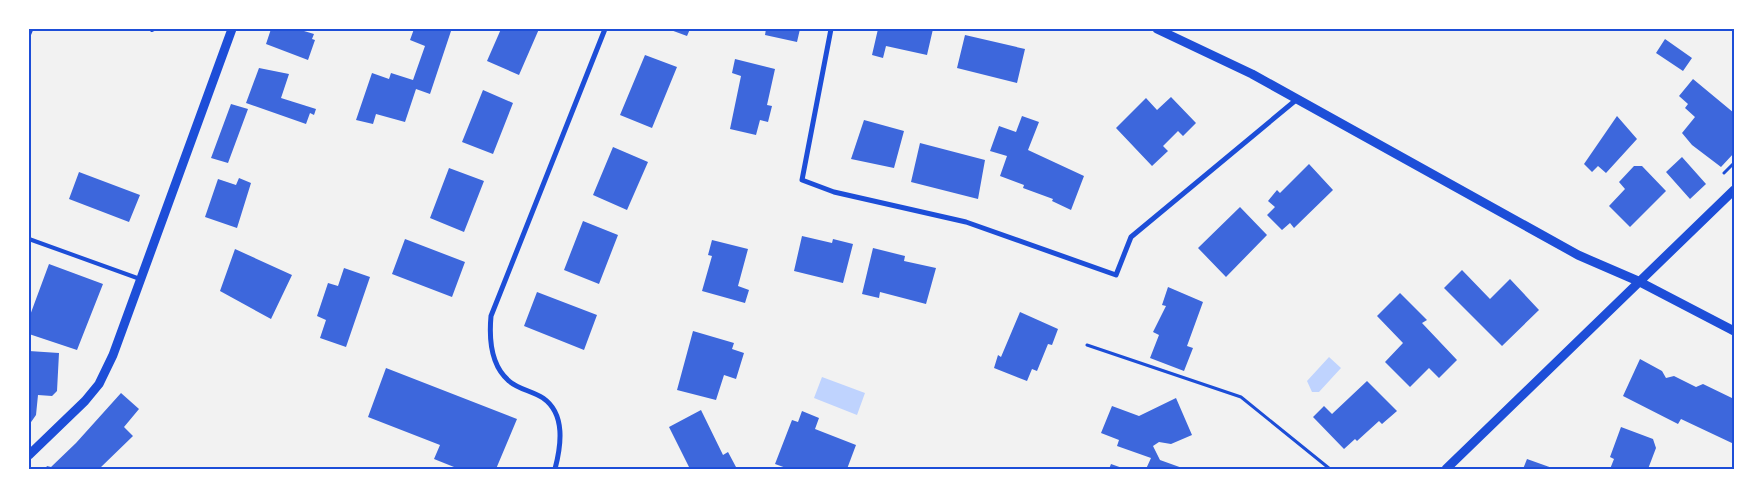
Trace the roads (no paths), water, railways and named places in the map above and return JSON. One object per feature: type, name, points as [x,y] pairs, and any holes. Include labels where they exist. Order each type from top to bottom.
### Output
[{"type":"street","points":[[29,455],[85,401],[98,384],[113,355],[232,29]]},
{"type":"street","points":[[554,469],[560,450],[560,422],[545,399],[508,380],[497,364],[489,340],[491,316],[605,29]]},
{"type":"street","points":[[831,29],[802,180],[834,192],[966,222],[1116,275],[1131,237],[1296,100]]},
{"type":"street","points":[[1157,29],[1252,74],[1578,255],[1638,281],[1734,332]]},
{"type":"street","points":[[1446,469],[1734,190]]},
{"type":"lane","points":[[29,239],[142,279]]},
{"type":"water","points":[[1329,357],[1341,368],[1319,392],[1312,392],[1307,381]]},
{"type":"water","points":[[822,377],[865,393],[857,415],[814,398]]}]
